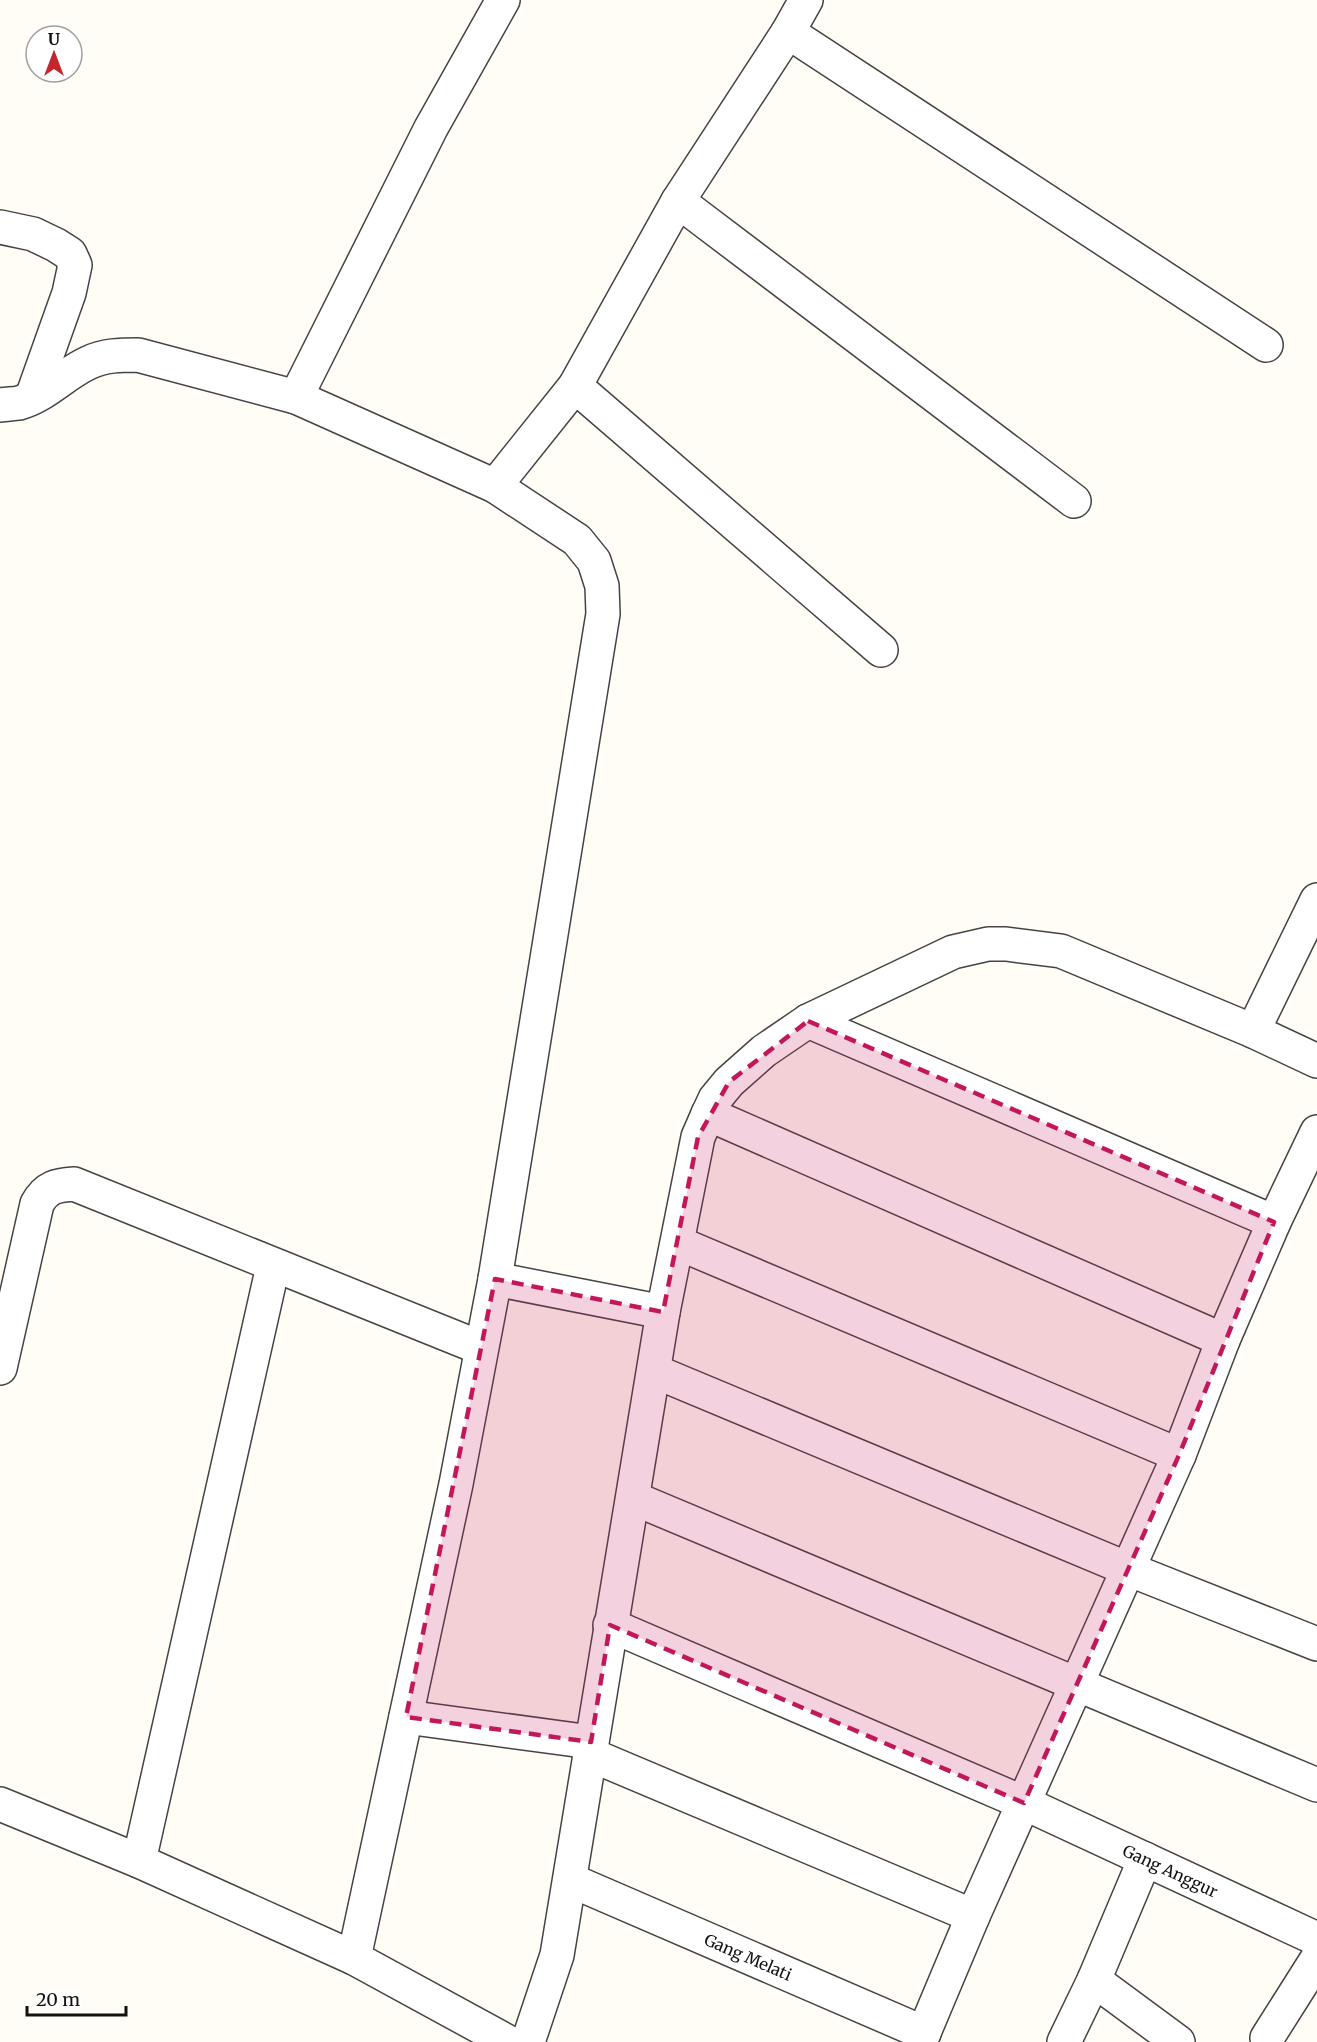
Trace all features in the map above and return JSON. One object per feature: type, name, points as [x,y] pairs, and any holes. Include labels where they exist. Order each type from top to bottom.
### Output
[{"type":"street","points":[[296,397],[431,128],[504,0]]},
{"type":"street","points":[[495,486],[575,386],[678,201],[788,32],[806,0]]},
{"type":"street","points":[[788,32],[1266,345]]},
{"type":"street","points":[[678,201],[1074,501]]},
{"type":"street","points":[[0,227],[33,234],[56,244],[70,254],[75,265],[69,293],[32,397]]},
{"type":"street","points":[[0,405],[32,397],[86,363],[108,356],[122,355],[138,355],[296,397],[495,486],[577,540],[594,561],[602,586],[603,614],[495,1279],[456,1484],[354,1958]]},
{"type":"street","points":[[575,386],[881,650]]},
{"type":"street","points":[[1253,1031],[1317,900]]},
{"type":"street","points":[[0,1804],[139,1860],[354,1958],[507,2041],[557,1955],[663,1312],[698,1137],[715,1099],[729,1082],[764,1051],[808,1021],[953,952],[988,944],[1061,951],[1253,1031],[1317,1061]]},
{"type":"street","points":[[808,1021],[1274,1222]]},
{"type":"street","points":[[708,1114],[1223,1340]]},
{"type":"street","points":[[922,2038],[973,1916],[1179,1455],[1223,1340],[1274,1222],[1317,1132]]},
{"type":"street","points":[[0,1368],[37,1204],[41,1195],[54,1185],[74,1184],[481,1348]]},
{"type":"street","points":[[678,1242],[1179,1455]]},
{"type":"street","points":[[139,1860],[273,1266]]},
{"type":"street","points":[[495,1279],[663,1312]]},
{"type":"street","points":[[654,1371],[1128,1569],[1317,1644]]},
{"type":"street","points":[[633,1498],[1317,1785]]},
{"type":"street","name":"Gang Anggur","points":[[610,1625],[1024,1803],[1317,1939]]},
{"type":"street","points":[[406,1717],[590,1748],[973,1916]]},
{"type":"street","points":[[1065,2042],[1145,1859]]},
{"type":"street","name":"Gang Melati","points":[[570,1880],[922,2038]]},
{"type":"street","points":[[1270,2040],[1317,1959]]},
{"type":"street","points":[[1094,1980],[1178,2042]]},
{"type":"highlighted area","points":[[808,1021],[1274,1222],[1179,1455],[1024,1803],[610,1625],[591,1742],[406,1717],[495,1279],[663,1312],[698,1137],[729,1082]]}]
